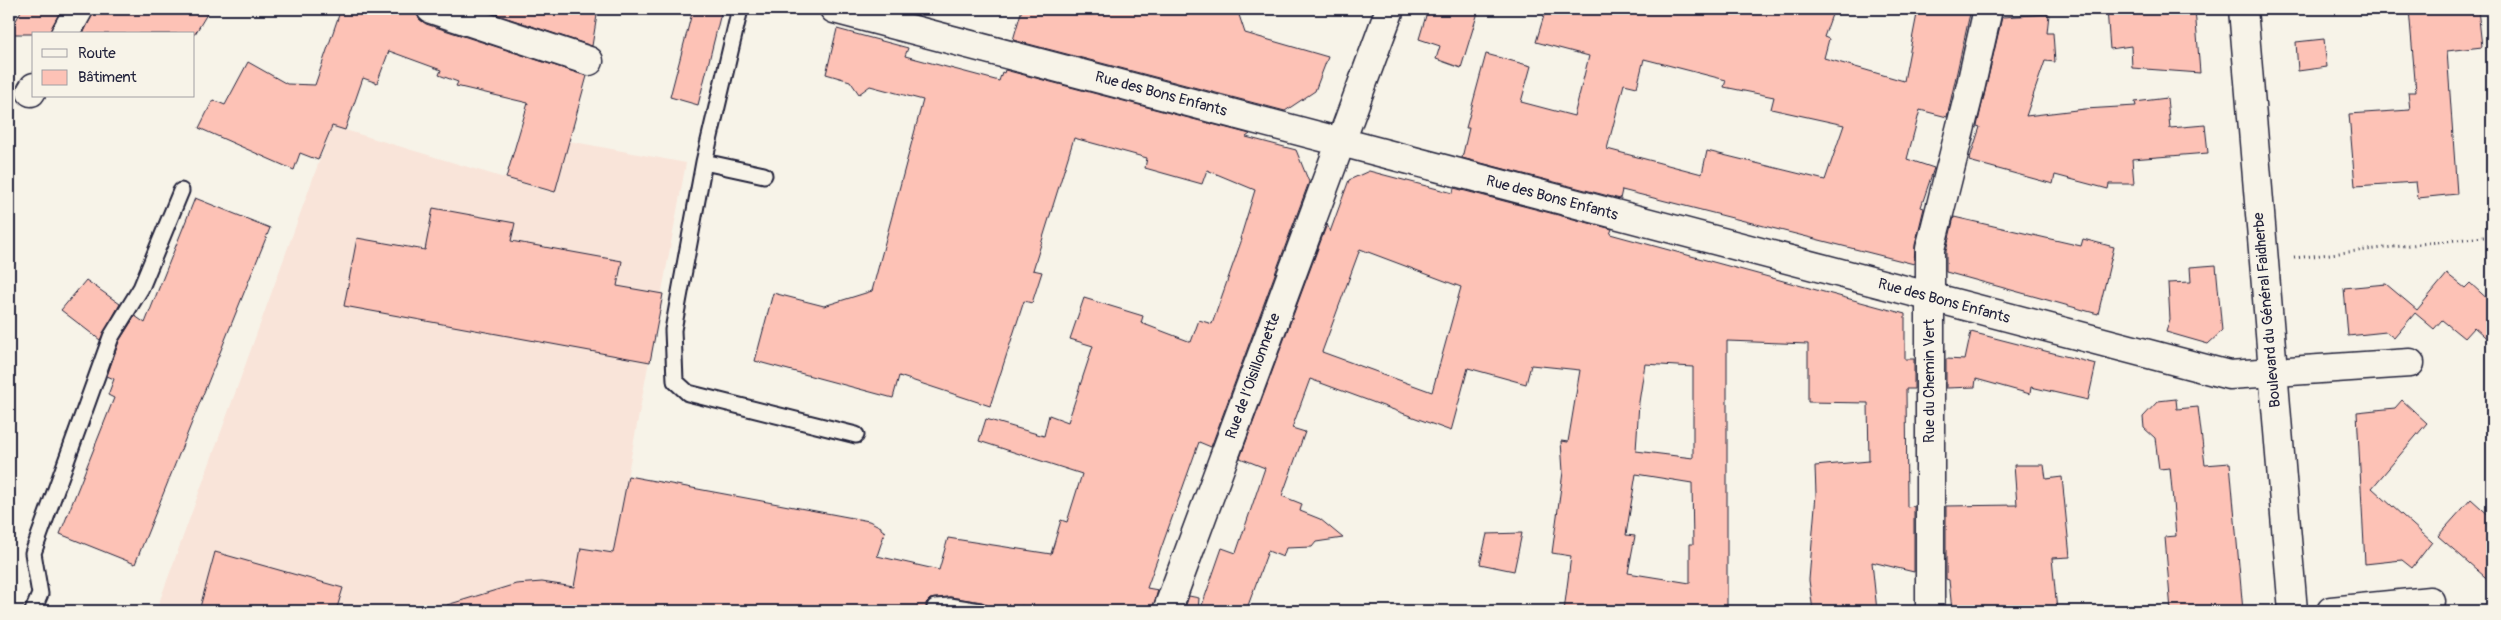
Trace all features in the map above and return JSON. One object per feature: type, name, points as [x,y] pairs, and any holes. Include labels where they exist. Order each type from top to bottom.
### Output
[{"type":"street","points":[[66,32],[79,9]]},
{"type":"street","points":[[431,9],[589,61]]},
{"type":"street","name":"Rue des Bons Enfants","points":[[834,9],[2229,375],[2272,374],[2410,363]]},
{"type":"street","name":"Rue de l’Oisillonnette","points":[[1167,611],[1390,9]]},
{"type":"street","name":"Rue du Chemin Vert","points":[[1930,611],[1928,296],[1930,249],[1988,9]]},
{"type":"street","name":"Boulevard du Général Faidherbe","points":[[2243,9],[2293,611]]},
{"type":"street","points":[[2332,611],[2430,601]]},
{"type":"lane","points":[[740,9],[704,162],[673,330],[675,381],[688,393],[856,435]]},
{"type":"lane","points":[[704,162],[764,175]]},
{"type":"lane","points":[[33,611],[40,594],[33,553],[111,337],[141,288],[181,191]]},
{"type":"lane","points":[[935,607],[950,606],[980,611]]},
{"type":"path","points":[[2264,262],[2492,236]]},
{"type":"shaded area","points":[[332,126],[554,193],[569,141],[686,163],[613,553],[581,548],[570,611],[156,611]]},
{"type":"building","points":[[22,9],[61,9],[50,32],[9,34]]},
{"type":"building","points":[[95,9],[210,9],[195,34],[195,32],[84,32]]},
{"type":"building","points":[[341,9],[416,9],[419,19],[426,24],[587,76],[555,192],[506,178],[528,103],[456,86],[458,82],[439,75],[441,70],[389,51],[377,83],[363,78],[345,130],[332,126],[318,160],[300,153],[294,170],[199,128],[213,100],[225,105],[248,62],[287,84],[315,85]]},
{"type":"building","points":[[480,9],[598,9],[592,46]]},
{"type":"building","points":[[693,9],[722,9],[698,105],[670,97]]},
{"type":"building","points":[[1022,9],[1237,9],[1245,33],[1328,57],[1315,91],[1285,111],[1013,40]]},
{"type":"building","points":[[1428,9],[1479,9],[1461,68],[1436,59],[1440,46],[1419,39]]},
{"type":"building","points":[[1546,9],[1834,9],[1824,37],[1829,39],[1824,58],[1904,81],[1918,9],[1971,9],[1947,117],[1920,110],[1907,159],[1934,168],[1921,207],[1924,208],[1915,245],[1914,264],[1622,190],[1620,199],[1462,158],[1469,128],[1466,128],[1486,54],[1531,66],[1521,102],[1574,116],[1589,56],[1536,42]],"holes":[[[1644,59],[1726,80],[1724,87],[1774,97],[1771,109],[1844,125],[1825,180],[1707,151],[1702,174],[1607,149],[1624,84],[1637,87]]]},
{"type":"building","points":[[2107,9],[2195,9],[2200,73],[2132,68],[2131,46],[2110,49]]},
{"type":"building","points":[[2409,9],[2478,9],[2482,47],[2447,51],[2457,194],[2418,198],[2416,182],[2355,186],[2349,114],[2410,110],[2408,92],[2416,92]]},
{"type":"building","points":[[2049,14],[2047,33],[2053,33],[2055,62],[2045,61],[2026,116],[2085,109],[2136,106],[2135,102],[2167,98],[2170,128],[2205,125],[2208,153],[2132,159],[2134,184],[2109,184],[2108,189],[2055,175],[2053,184],[1969,161],[1980,127],[1977,126],[2002,17]]},
{"type":"building","points":[[837,29],[908,48],[905,56],[999,81],[1002,72],[1004,73],[1005,70],[1250,134],[1246,137],[1296,150],[1309,182],[1211,447],[1199,442],[1147,588],[1158,590],[1152,611],[1053,611],[1021,606],[1021,611],[989,611],[986,604],[982,602],[950,597],[930,599],[926,603],[927,611],[448,611],[447,605],[516,584],[542,582],[574,587],[581,548],[613,553],[628,476],[869,521],[881,527],[885,532],[877,556],[939,570],[948,538],[1051,554],[1061,520],[1067,522],[1082,474],[979,441],[986,419],[1044,436],[1049,415],[1068,422],[1093,346],[1070,339],[1084,298],[1143,316],[1141,323],[1191,342],[1199,320],[1212,324],[1242,239],[1240,239],[1255,190],[1207,170],[1202,184],[1145,168],[1147,158],[1074,138],[1033,270],[1042,272],[1032,303],[1024,301],[990,406],[899,376],[893,398],[755,361],[773,293],[824,306],[872,291],[923,100],[870,86],[859,94],[850,81],[826,74]]},
{"type":"building","points":[[2324,39],[2327,67],[2298,71],[2296,42]]},
{"type":"building","points":[[1369,171],[1453,193],[1454,188],[1612,229],[1610,234],[1905,314],[1905,359],[1914,359],[1914,389],[1906,389],[1907,507],[1914,506],[1914,572],[1872,562],[1877,611],[1813,611],[1809,580],[1816,494],[1815,466],[1869,461],[1868,403],[1808,402],[1808,344],[1727,341],[1727,611],[1630,611],[1596,608],[1595,611],[1564,611],[1571,556],[1552,553],[1563,472],[1561,441],[1568,442],[1580,370],[1531,365],[1526,384],[1468,368],[1451,431],[1310,379],[1292,428],[1305,432],[1282,496],[1302,504],[1300,511],[1320,519],[1343,538],[1316,542],[1312,547],[1286,548],[1283,557],[1268,551],[1246,611],[1200,611],[1222,548],[1236,553],[1265,468],[1240,458],[1327,224],[1330,232],[1349,180]],"holes":[[[1360,249],[1461,287],[1432,392],[1322,352]],[[1645,364],[1693,367],[1693,458],[1636,451],[1639,402]],[[1636,474],[1692,483],[1693,544],[1690,544],[1690,583],[1628,573],[1635,536],[1626,535]]]},
{"type":"building","points":[[195,198],[270,228],[135,564],[60,534],[114,398],[108,395],[114,379],[107,376],[119,341],[135,316],[145,323]]},
{"type":"building","points":[[433,208],[515,223],[511,241],[622,261],[617,286],[663,294],[650,362],[344,306],[357,238],[425,250]]},
{"type":"building","points":[[1954,217],[2081,246],[2083,239],[2114,247],[2098,314],[1946,272],[1946,251]]},
{"type":"building","points":[[2216,265],[2222,331],[2208,344],[2166,332],[2170,319],[2168,283],[2191,282],[2190,267]]},
{"type":"building","points":[[2447,274],[2465,288],[2470,283],[2492,303],[2492,343],[2474,327],[2464,338],[2442,320],[2434,329],[2415,313],[2394,338],[2386,332],[2348,336],[2344,288],[2386,284],[2417,310]]},
{"type":"building","points":[[86,280],[120,304],[100,340],[61,310]]},
{"type":"building","points":[[1971,332],[2096,364],[2088,400],[2031,387],[2030,394],[1976,379],[1975,387],[1946,388],[1946,359],[1965,360]]},
{"type":"building","points":[[2176,399],[2177,409],[2198,407],[2205,465],[2230,463],[2243,611],[2171,611],[2165,537],[2176,536],[2170,468],[2159,469],[2155,438],[2144,428],[2143,417],[2158,401]]},
{"type":"building","points":[[2402,400],[2427,423],[2372,488],[2432,542],[2412,568],[2402,560],[2365,564],[2357,412],[2395,408]]},
{"type":"building","points":[[2014,465],[2044,465],[2046,479],[2062,477],[2070,557],[2052,558],[2057,611],[1952,611],[1949,580],[1946,579],[1946,506],[2017,505]]},
{"type":"building","points":[[2471,499],[2492,518],[2492,583],[2438,536]]},
{"type":"building","points":[[1522,533],[1514,571],[1480,564],[1487,534]]},
{"type":"building","points":[[215,552],[343,588],[336,611],[199,611]]},
{"type":"building","points":[[1189,596],[1199,598],[1198,611],[1184,611]]}]
